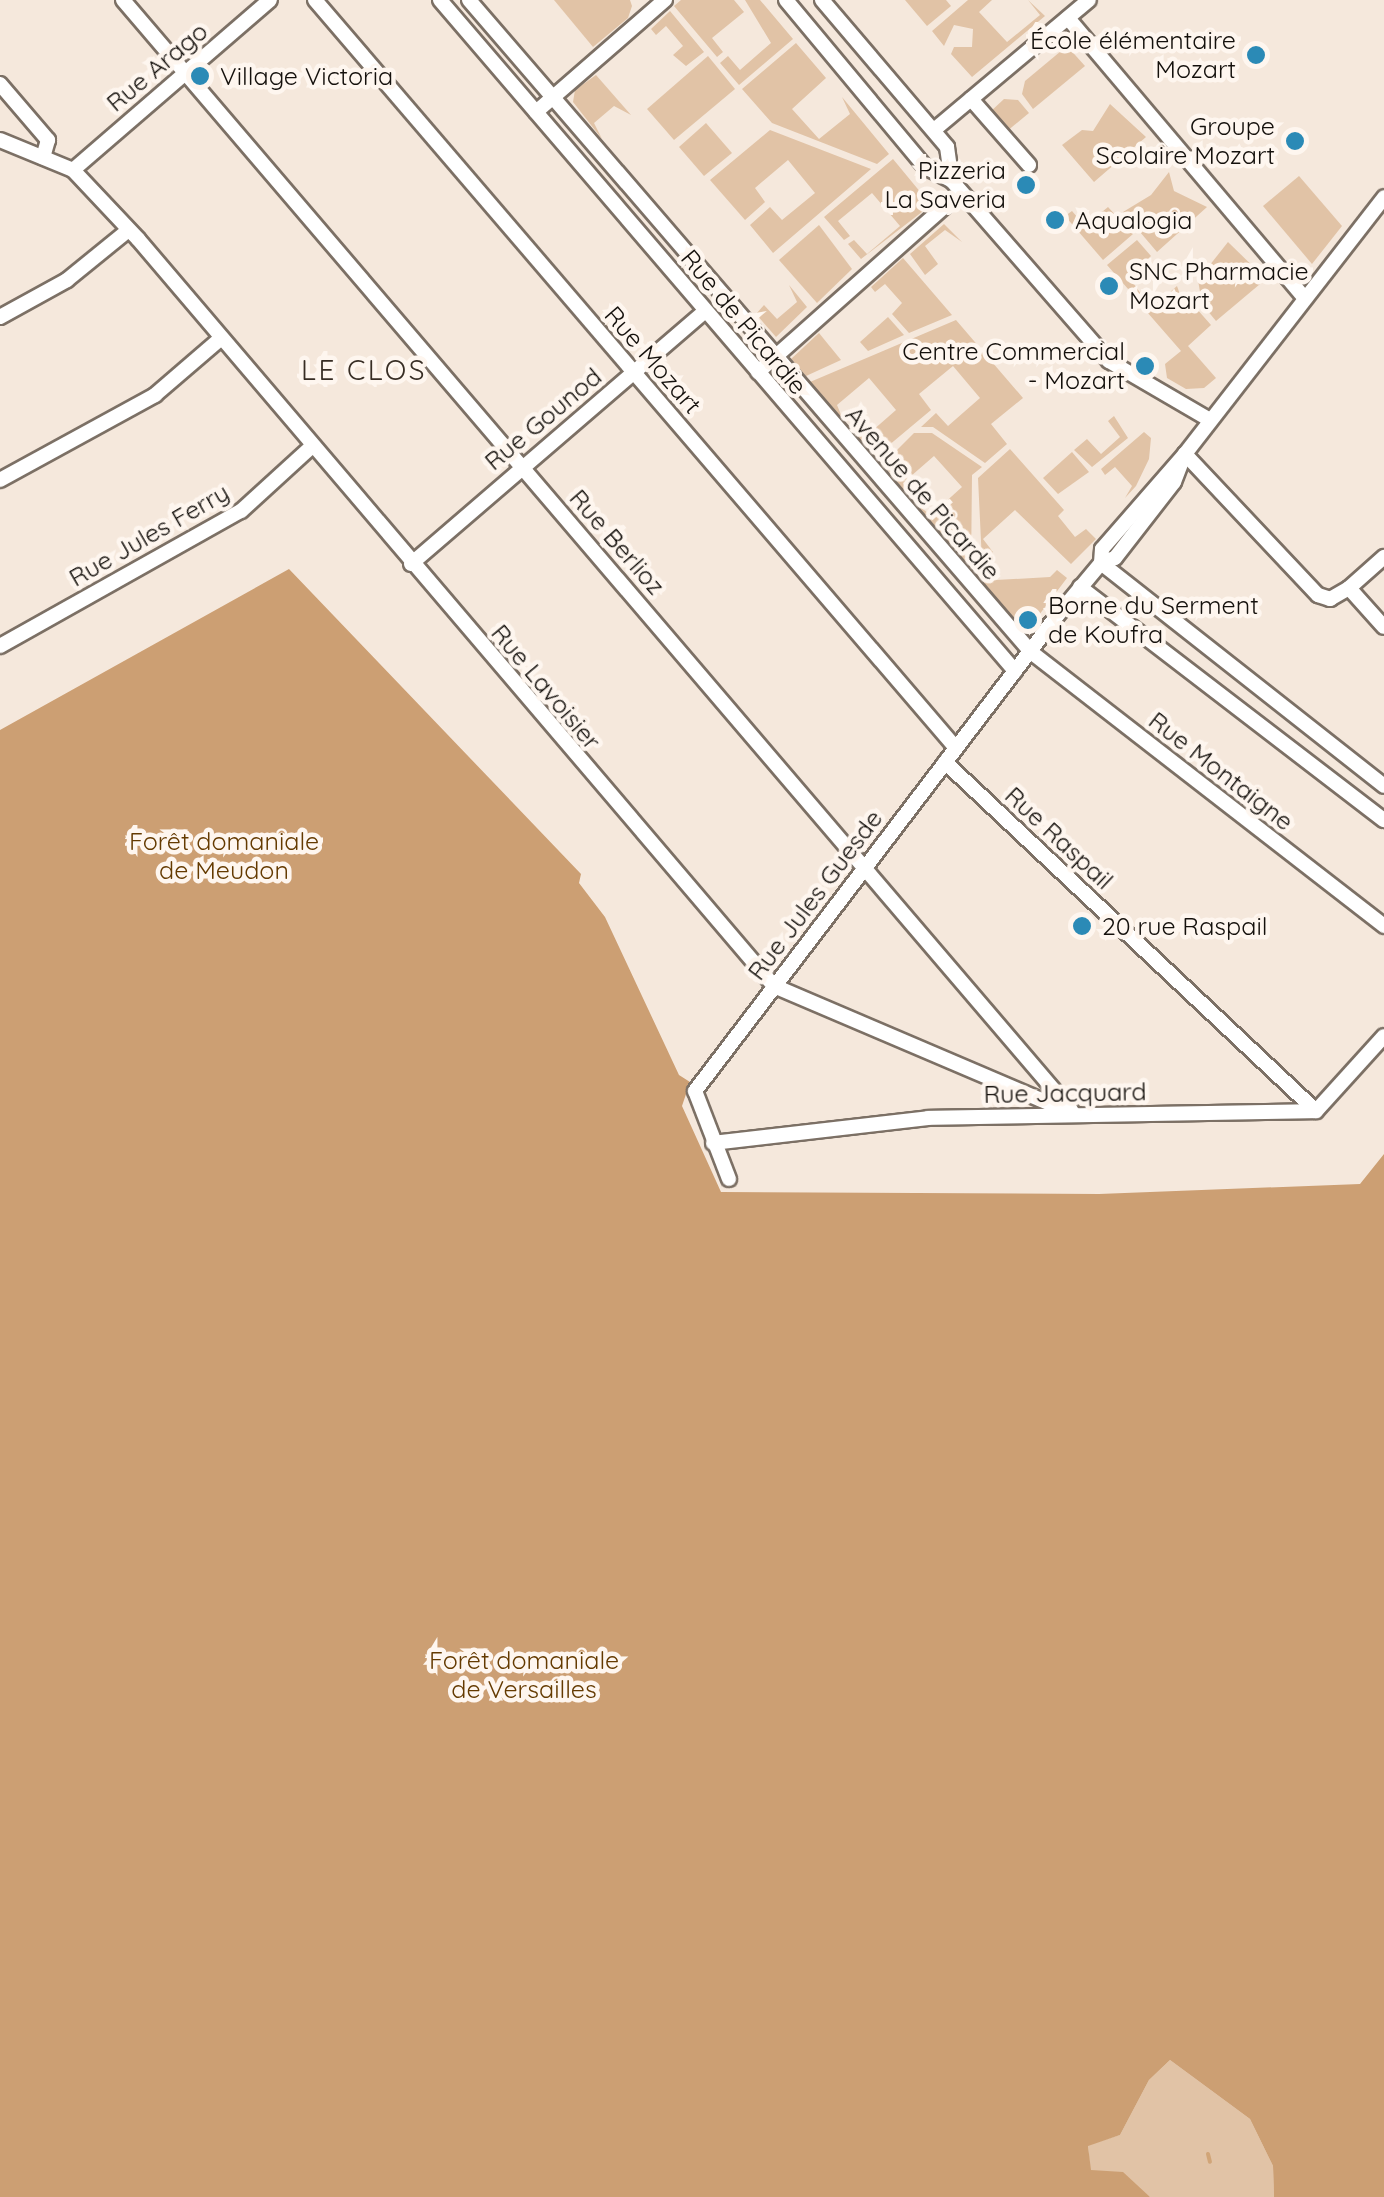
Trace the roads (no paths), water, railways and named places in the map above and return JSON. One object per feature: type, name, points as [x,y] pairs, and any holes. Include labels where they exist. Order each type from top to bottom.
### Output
[{"type":"street","name":"Rue Berlioz","points":[[123,0],[1074,1114]]},
{"type":"street","name":"Rue Arago","points":[[73,170],[270,0]]},
{"type":"street","name":"Rue Mozart","points":[[315,0],[956,748]]},
{"type":"street","name":"Rue de Picardie","points":[[440,0],[1015,671]]},
{"type":"street","name":"Avenue de Picardie","points":[[469,0],[1030,652]]},
{"type":"street","points":[[536,112],[665,0]]},
{"type":"street","points":[[786,0],[935,177],[957,186]]},
{"type":"street","points":[[822,0],[934,130],[957,186],[1109,360],[1210,420]]},
{"type":"street","points":[[934,130],[1089,0]]},
{"type":"street","points":[[1068,18],[1305,298]]},
{"type":"street","points":[[0,84],[48,140],[44,157]]},
{"type":"street","points":[[971,99],[1029,165]]},
{"type":"street","points":[[0,140],[73,170]]},
{"type":"street","points":[[912,147],[934,162],[949,162]]},
{"type":"street","name":"Rue Lavoisier","points":[[73,170],[774,986],[1074,1114]]},
{"type":"street","points":[[758,372],[957,186]]},
{"type":"street","name":"Rue Jules Guesde","points":[[729,1180],[695,1090],[1101,563],[1102,549],[1185,454],[1384,197]]},
{"type":"street","points":[[0,318],[67,280],[126,232]]},
{"type":"street","name":"Rue Gounod","points":[[412,564],[521,465],[705,311]]},
{"type":"street","points":[[0,480],[154,395],[219,340]]},
{"type":"street","name":"Rue Jules Ferry","points":[[0,646],[241,511],[310,448]]},
{"type":"street","points":[[1185,454],[1318,596],[1330,598],[1350,588],[1384,557]]},
{"type":"street","points":[[1101,563],[1384,786]]},
{"type":"street","points":[[1080,587],[1382,816]]},
{"type":"street","points":[[1350,588],[1384,627]]},
{"type":"street","name":"Rue Montaigne","points":[[1030,652],[1384,926]]},
{"type":"street","name":"Rue Raspail","points":[[945,762],[1316,1111]]},
{"type":"street","points":[[1316,1111],[1384,1036]]},
{"type":"street","name":"Rue Jacquard","points":[[714,1143],[928,1118],[1316,1111]]},
{"type":"waterway","points":[[1208,2154],[1210,2162]]},
{"type":"place","name":"École élémentaire Mozart","points":[[1256,55]]},
{"type":"place","name":"Village Victoria","points":[[200,76]]},
{"type":"place","name":"Groupe Scolaire Mozart","points":[[1295,141]]},
{"type":"place","name":"Pizzeria La Saveria","points":[[1026,185]]},
{"type":"place","name":"Aqualogia","points":[[1055,220]]},
{"type":"place","name":"SNC Pharmacie Mozart","points":[[1109,286]]},
{"type":"place","name":"Centre Commercial - Mozart","points":[[1145,366]]},
{"type":"place","name":"Borne du Serment de Koufra","points":[[1028,620]]},
{"type":"place","name":"20 rue Raspail","points":[[1082,926]]},
{"type":"district","name":"LE CLOS","points":[[364,370]]},
{"type":"park label","name":"Forêt domaniale de Meudon","points":[[224,856]]},
{"type":"park label","name":"Forêt domaniale de Versailles","points":[[524,1676]]}]
